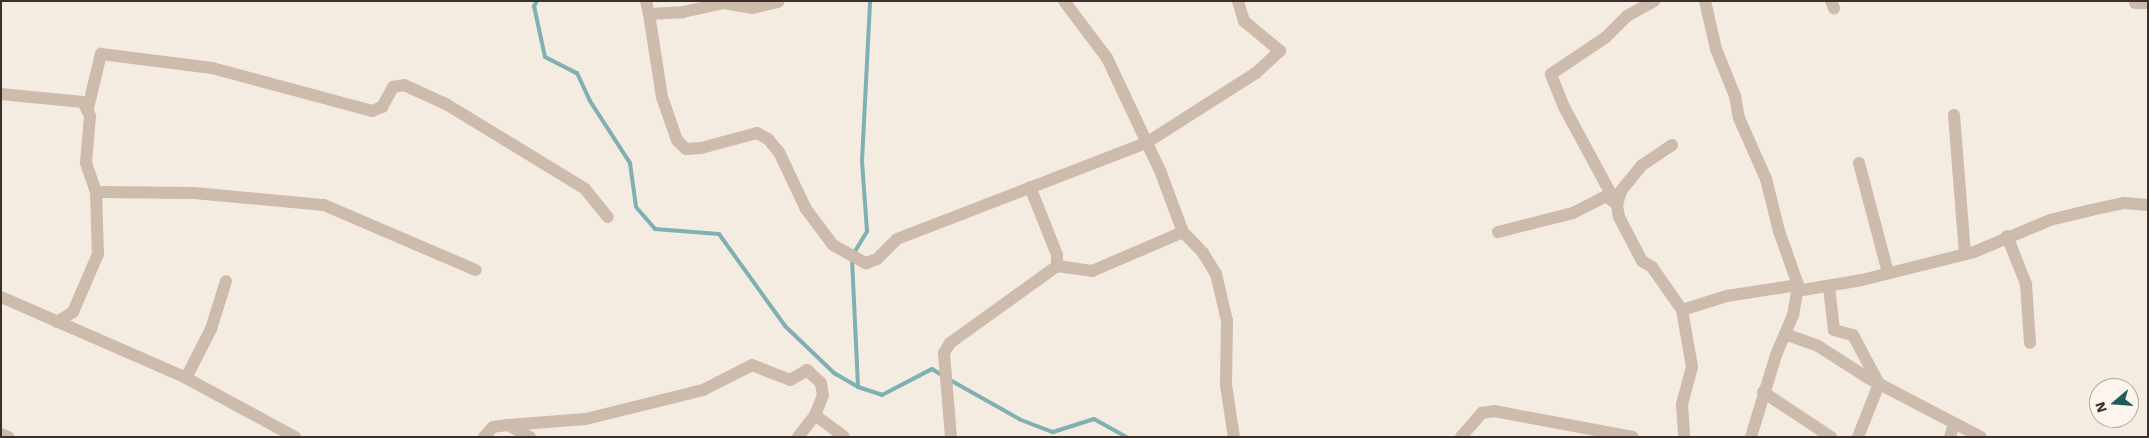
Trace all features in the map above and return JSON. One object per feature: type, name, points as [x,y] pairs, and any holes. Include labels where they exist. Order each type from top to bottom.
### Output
[{"type":"street","points":[[778,2],[752,8],[724,3],[683,12],[647,7],[662,96],[677,140],[686,149],[701,148],[757,133],[768,139],[779,152],[806,209],[833,245],[866,263],[878,259],[897,239],[1146,143],[1241,84],[1280,51],[1244,20],[1238,1]]},
{"type":"street","points":[[1654,1],[1627,16],[1606,37],[1551,74],[1564,107],[1617,205],[1619,216],[1642,261],[1652,268],[1682,310],[1692,367],[1682,405],[1684,437]]},
{"type":"street","points":[[1705,1],[1716,49],[1735,96],[1739,118],[1766,178],[1778,231],[1798,288],[1785,334],[1750,437]]},
{"type":"street","points":[[1067,4],[1107,58],[1162,173],[1183,232],[1198,246],[1216,274],[1224,300],[1227,321],[1226,385],[1234,437]]},
{"type":"street","points":[[88,108],[101,54],[212,68],[372,111],[382,107],[393,87],[404,85],[446,104],[585,189],[608,217]]},
{"type":"street","points":[[1,94],[83,102],[88,108],[90,116],[86,163],[96,192],[98,254],[73,312],[57,322]]},
{"type":"street","points":[[1954,115],[1965,254]]},
{"type":"street","points":[[1617,205],[1621,191],[1642,165],[1672,145]]},
{"type":"street","points":[[1859,163],[1888,273]]},
{"type":"street","points":[[1030,187],[1057,255],[1057,266]]},
{"type":"street","points":[[96,192],[194,194],[324,205],[476,270]]},
{"type":"street","points":[[1498,232],[1572,213],[1606,196],[1617,205]]},
{"type":"street","points":[[1682,310],[1727,296],[1798,288],[1829,287],[1965,254],[2006,236],[2091,210],[2124,204],[2148,205]]},
{"type":"street","points":[[951,437],[944,353],[950,344],[1057,266],[1092,271],[1183,232]]},
{"type":"street","points":[[2006,236],[2026,284],[2030,343]]},
{"type":"street","points":[[186,378],[210,329],[226,281]]},
{"type":"street","points":[[1829,287],[1834,330],[1853,335],[1879,384],[1858,437]]},
{"type":"street","points":[[1,297],[186,378],[295,437]]},
{"type":"street","points":[[1785,334],[1818,346],[1879,384],[1981,437]]},
{"type":"street","points":[[484,437],[493,427],[586,420],[703,390],[752,366],[790,380],[807,370],[821,383],[823,395],[816,415],[798,437]]},
{"type":"street","points":[[1764,392],[1831,437]]},
{"type":"street","points":[[1461,437],[1482,413],[1494,411],[1633,437]]},
{"type":"street","points":[[816,415],[844,437]]},
{"type":"street","points":[[1950,437],[1954,424]]},
{"type":"street","points":[[508,425],[530,437]]},
{"type":"street","points":[[1,434],[8,437]]},
{"type":"waterway","points":[[537,1],[534,6],[545,57],[577,73],[590,101],[630,163],[636,207],[655,229],[719,234],[785,326],[834,373],[858,387],[882,395],[932,369],[942,375]]},
{"type":"waterway","points":[[854,253],[867,231],[862,161],[870,1]]},
{"type":"waterway","points":[[852,259],[858,387]]},
{"type":"waterway","points":[[950,380],[1021,420],[1053,432],[1094,419],[1126,437]]}]
